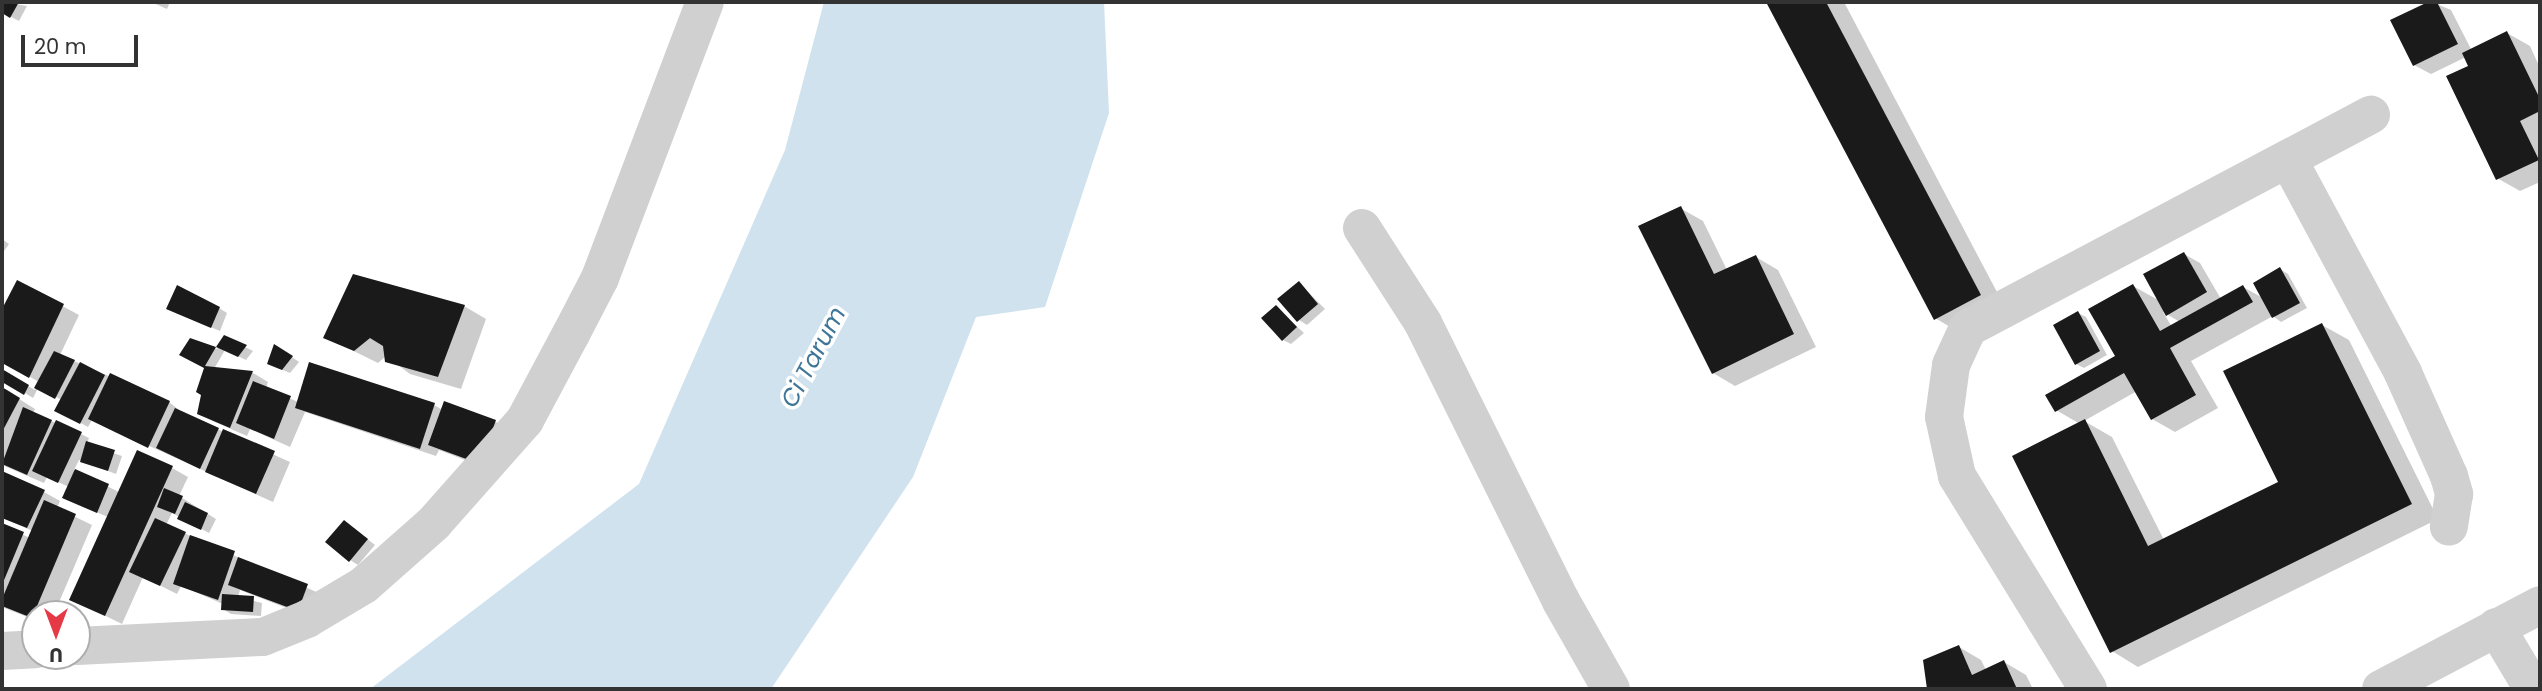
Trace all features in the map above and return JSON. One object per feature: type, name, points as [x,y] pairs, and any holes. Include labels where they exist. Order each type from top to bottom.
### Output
[{"type":"street","points":[[91,645],[263,637],[307,619],[364,584],[434,523],[525,420],[571,334],[605,265],[705,2]]},
{"type":"street","points":[[2088,689],[1958,476],[1944,417],[1951,365],[1968,328],[2371,115]]},
{"type":"street","points":[[2288,159],[2403,373],[2449,476],[2454,494],[2449,527]]},
{"type":"street","points":[[1362,228],[1423,323],[1611,689]]},
{"type":"street","points":[[2381,689],[2540,605]]},
{"type":"street","points":[[2496,627],[2533,689]]},
{"type":"street","points":[[2,651],[21,650]]},
{"type":"water","name":"Ci Tarum","points":[[824,2],[1104,2],[1109,113],[1045,307],[976,317],[913,477],[771,689],[370,689],[639,484],[785,150]]},
{"type":"building","points":[[2,2],[19,2],[10,18],[2,13]]},
{"type":"building","points":[[1766,2],[1826,2],[1981,295],[1934,320]]},
{"type":"building","points":[[2428,2],[2437,2],[2458,44],[2413,66],[2390,20]]},
{"type":"building","points":[[2507,31],[2540,99],[2540,111],[2520,121],[2539,160],[2496,180],[2446,76],[2468,66],[2462,53]]},
{"type":"building","points":[[1681,206],[1714,274],[1756,255],[1794,334],[1712,374],[1638,226]]},
{"type":"building","points":[[2184,252],[2207,292],[2166,316],[2143,274]]},
{"type":"building","points":[[2280,267],[2300,303],[2272,318],[2253,283]]},
{"type":"building","points":[[353,274],[465,305],[438,377],[385,362],[383,346],[370,338],[354,351],[323,338]]},
{"type":"building","points":[[17,280],[64,304],[29,378],[2,363],[2,309]]},
{"type":"building","points":[[1299,281],[1318,304],[1297,322],[1277,299]]},
{"type":"building","points":[[2133,284],[2160,331],[2243,285],[2253,302],[2170,348],[2196,395],[2151,420],[2124,373],[2055,412],[2045,395],[2115,356],[2088,309]]},
{"type":"building","points":[[177,285],[220,307],[211,328],[166,309]]},
{"type":"building","points":[[1276,305],[1297,327],[1282,341],[1261,318]]},
{"type":"building","points":[[2078,311],[2100,351],[2075,365],[2053,325]]},
{"type":"building","points":[[2322,323],[2412,504],[2110,653],[2012,456],[2085,419],[2148,546],[2278,482],[2223,371]]},
{"type":"building","points":[[224,335],[247,345],[238,357],[216,347]]},
{"type":"building","points":[[190,338],[216,347],[205,366],[253,371],[230,428],[197,414],[201,395],[196,392],[204,368],[179,355]]},
{"type":"building","points":[[274,344],[293,356],[282,370],[267,364]]},
{"type":"building","points":[[54,351],[75,360],[55,399],[34,388]]},
{"type":"building","points":[[80,362],[105,375],[80,424],[54,411]]},
{"type":"building","points":[[309,362],[435,403],[420,449],[295,408]]},
{"type":"building","points":[[2,369],[29,385],[24,395],[2,382]]},
{"type":"building","points":[[110,373],[170,401],[148,448],[88,419]]},
{"type":"building","points":[[253,381],[291,396],[274,439],[236,423]]},
{"type":"building","points":[[2,387],[20,398],[2,432]]},
{"type":"building","points":[[444,401],[496,420],[480,464],[428,445]]},
{"type":"building","points":[[23,407],[52,420],[27,475],[2,464]]},
{"type":"building","points":[[175,408],[219,428],[200,469],[156,448]]},
{"type":"building","points":[[56,420],[82,432],[58,483],[32,471]]},
{"type":"building","points":[[223,429],[275,451],[256,494],[205,472]]},
{"type":"building","points":[[86,441],[115,450],[108,471],[80,462]]},
{"type":"building","points":[[137,450],[173,466],[105,616],[91,610],[91,600],[69,600]]},
{"type":"building","points":[[75,469],[109,484],[97,513],[62,498]]},
{"type":"building","points":[[2,471],[45,490],[27,528],[2,518]]},
{"type":"building","points":[[164,488],[183,496],[175,514],[157,507]]},
{"type":"building","points":[[44,500],[76,514],[40,600],[21,600],[21,614],[2,606],[2,599]]},
{"type":"building","points":[[185,502],[208,513],[201,530],[177,519]]},
{"type":"building","points":[[155,518],[186,532],[160,586],[129,572]]},
{"type":"building","points":[[344,520],[368,539],[349,562],[325,542]]},
{"type":"building","points":[[2,523],[24,532],[2,585]]},
{"type":"building","points":[[190,535],[235,551],[218,600],[173,584]]},
{"type":"building","points":[[238,557],[308,584],[298,611],[228,585]]},
{"type":"building","points":[[222,594],[254,596],[253,612],[221,610]]},
{"type":"building","points":[[1959,645],[1972,675],[2004,660],[2017,689],[1927,689],[1923,660]]}]
